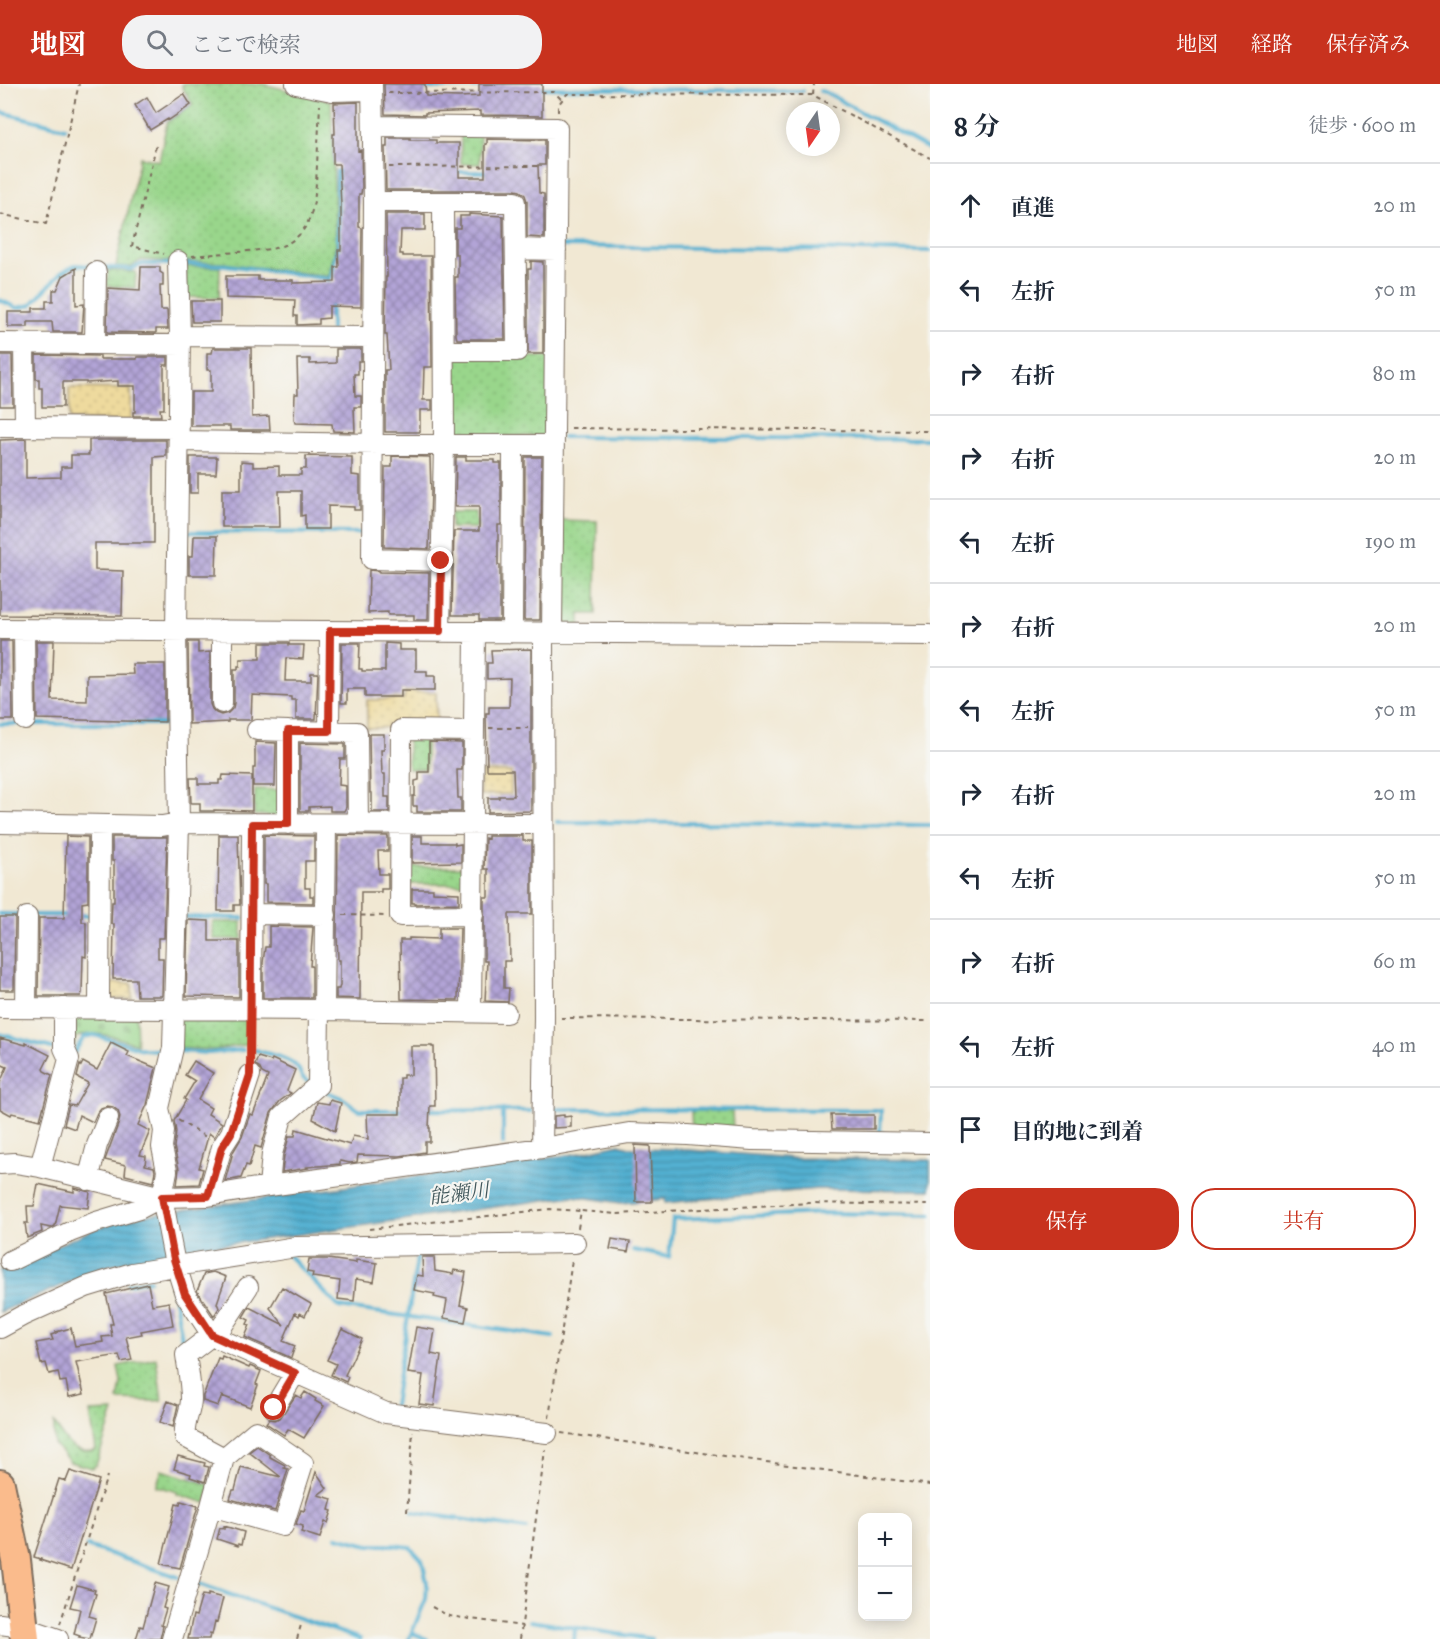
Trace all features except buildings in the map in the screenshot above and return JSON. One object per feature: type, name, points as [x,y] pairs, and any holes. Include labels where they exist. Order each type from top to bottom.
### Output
[{"type":"highway","points":[[0,1484],[16,1560],[16,1630]]},
{"type":"street","points":[[296,84],[332,91],[372,89],[374,202],[372,559],[441,561]]},
{"type":"street","points":[[373,126],[557,128],[553,436],[543,728],[542,1149]]},
{"type":"street","points":[[374,202],[515,202],[517,351],[444,351]]},
{"type":"street","points":[[440,631],[444,445],[443,202]]},
{"type":"street","points":[[516,249],[555,250]]},
{"type":"street","points":[[178,262],[180,341],[176,630],[179,823],[173,1048],[159,1108],[164,1131],[162,1147],[167,1171],[164,1201],[176,1263],[185,1294],[213,1336],[386,1413],[547,1433]]},
{"type":"street","points":[[95,344],[96,272]]},
{"type":"street","points":[[0,343],[95,344],[373,337]]},
{"type":"street","points":[[24,343],[25,427]]},
{"type":"street","points":[[0,427],[373,444],[513,445],[553,436]]},
{"type":"street","points":[[512,632],[513,445]]},
{"type":"street","points":[[0,629],[930,635]]},
{"type":"street","points":[[24,629],[25,720]]},
{"type":"street","points":[[222,630],[222,703]]},
{"type":"street","points":[[329,731],[330,631]]},
{"type":"street","points":[[471,1011],[475,632]]},
{"type":"street","points":[[257,730],[357,732],[358,824]]},
{"type":"street","points":[[473,915],[400,916],[401,730],[474,730]]},
{"type":"street","points":[[288,731],[288,824]]},
{"type":"street","points":[[0,823],[162,826],[179,823],[543,824]]},
{"type":"street","points":[[251,1009],[252,824]]},
{"type":"street","points":[[269,1186],[272,1154],[282,1117],[315,1088],[322,1010],[327,824]]},
{"type":"street","points":[[99,1009],[100,825]]},
{"type":"street","points":[[252,914],[326,915]]},
{"type":"street","points":[[26,1008],[27,917]]},
{"type":"street","points":[[0,1008],[506,1012]]},
{"type":"street","points":[[40,1167],[69,1059],[64,1048],[64,1008]]},
{"type":"street","points":[[208,1196],[222,1147],[231,1133],[250,1075]]},
{"type":"street","points":[[88,1180],[97,1145],[108,1118]]},
{"type":"street","points":[[10,1261],[96,1221],[164,1201],[542,1149],[629,1133],[752,1140],[930,1143]]},
{"type":"street","points":[[0,1164],[15,1163],[40,1167],[164,1201]]},
{"type":"street","points":[[0,1328],[86,1287],[176,1263],[296,1247],[575,1243]]},
{"type":"street","points":[[224,1458],[184,1437],[184,1427],[191,1401],[186,1355],[213,1336],[248,1287]]},
{"type":"street","points":[[274,1408],[295,1373]]},
{"type":"street","points":[[172,1639],[224,1458],[256,1431],[303,1463],[283,1526],[211,1506]]},
{"type":"street","points":[[16,1630],[56,1639]]},
{"type":"path","points":[[0,214],[46,224],[79,84]]},
{"type":"path","points":[[813,95],[814,84]]},
{"type":"path","points":[[372,89],[554,92],[562,100]]},
{"type":"path","points":[[156,146],[132,246],[178,262],[282,247],[297,238],[309,221],[315,201],[321,90]]},
{"type":"path","points":[[557,128],[558,105],[567,94],[813,95],[930,158]]},
{"type":"path","points":[[373,167],[557,166]]},
{"type":"path","points":[[553,436],[930,431]]},
{"type":"path","points":[[474,730],[543,728]]},
{"type":"path","points":[[326,915],[400,916]]},
{"type":"path","points":[[250,1075],[251,1009]]},
{"type":"path","points":[[544,1017],[930,1021]]},
{"type":"path","points":[[159,1108],[222,1147]]},
{"type":"path","points":[[361,1231],[550,1209],[616,1214],[809,1203],[930,1205]]},
{"type":"path","points":[[520,1639],[547,1433],[581,1211]]},
{"type":"path","points":[[408,1512],[414,1416]]},
{"type":"path","points":[[547,1433],[565,1433],[930,1485]]},
{"type":"path","points":[[56,1639],[107,1476]]},
{"type":"path","points":[[432,1607],[449,1616],[522,1626]]},
{"type":"path","points":[[297,1639],[301,1625]]},
{"type":"green space","points":[[182,84],[263,84],[331,101],[336,244],[329,276],[223,263],[141,260],[131,267],[116,266],[140,157],[159,161],[167,122],[193,105]]},
{"type":"green space","points":[[461,133],[480,133],[480,164],[461,164]]},
{"type":"green space","points":[[186,266],[220,267],[219,298],[185,297]]},
{"type":"green space","points":[[108,270],[136,272],[135,288],[107,286]]},
{"type":"green space","points":[[457,356],[549,357],[548,436],[450,436],[451,360]]},
{"type":"green space","points":[[451,512],[476,512],[477,528],[451,528]]},
{"type":"green space","points":[[557,520],[597,521],[596,614],[580,614],[580,626],[558,626]]},
{"type":"green space","points":[[414,737],[426,737],[426,769],[408,769],[408,741]]},
{"type":"green space","points":[[255,789],[282,790],[281,812],[276,816],[254,815]]},
{"type":"green space","points":[[409,867],[466,867],[466,884],[409,884]]},
{"type":"green space","points":[[213,922],[242,922],[242,939],[213,939]]},
{"type":"green space","points":[[67,1016],[136,1016],[137,1044],[106,1035],[92,1034],[76,1037],[73,1048]]},
{"type":"green space","points":[[179,1016],[248,1016],[248,1044],[214,1050],[179,1048]]},
{"type":"green space","points":[[691,1111],[732,1111],[733,1131],[692,1129]]},
{"type":"green space","points":[[156,1358],[162,1400],[118,1400],[121,1382],[118,1366]]},
{"type":"green space","points":[[114,1411],[96,1465],[92,1468],[70,1462],[54,1444],[54,1423],[66,1441],[75,1449],[96,1450],[90,1412]]},
{"type":"green space","points":[[162,1470],[211,1485],[206,1503],[156,1486]]},
{"type":"sand","points":[[69,388],[131,389],[131,421],[69,420]]},
{"type":"sand","points":[[405,692],[436,692],[437,726],[367,728],[367,700],[404,699]]},
{"type":"sand","points":[[480,772],[511,772],[511,794],[480,795]]},
{"type":"sand","points":[[106,983],[132,983],[132,999],[110,999],[106,994]]},
{"type":"water","name":"能瀬川","points":[[619,1144],[633,1148],[678,1149],[792,1158],[930,1160],[930,1190],[817,1189],[665,1203],[665,1199],[621,1203],[573,1196],[186,1250],[107,1266],[0,1312],[0,1270],[97,1228],[140,1216],[575,1154]]},
{"type":"waterway","points":[[422,88],[484,87]]},
{"type":"waterway","points":[[539,88],[803,91]]},
{"type":"waterway","points":[[820,91],[930,150]]},
{"type":"waterway","points":[[0,112],[65,128]]},
{"type":"waterway","points":[[185,264],[226,265],[330,279],[338,245],[337,171],[343,171]]},
{"type":"waterway","points":[[455,172],[489,172]]},
{"type":"waterway","points":[[562,246],[930,251]]},
{"type":"waterway","points":[[99,267],[132,269],[142,264],[171,264]]},
{"type":"waterway","points":[[0,300],[17,308],[31,305],[61,273],[75,265],[92,266]]},
{"type":"waterway","points":[[331,304],[331,330]]},
{"type":"waterway","points":[[563,437],[930,439]]},
{"type":"waterway","points":[[186,532],[363,533]]},
{"type":"waterway","points":[[0,724],[20,724]]},
{"type":"waterway","points":[[31,724],[167,724]]},
{"type":"waterway","points":[[557,822],[930,825]]},
{"type":"waterway","points":[[0,914],[20,914]]},
{"type":"waterway","points":[[34,915],[68,915]]},
{"type":"waterway","points":[[79,915],[90,916]]},
{"type":"waterway","points":[[185,917],[243,918]]},
{"type":"waterway","points":[[0,1034],[52,1048]]},
{"type":"waterway","points":[[74,1053],[84,1037],[94,1035],[143,1049],[162,1050]]},
{"type":"waterway","points":[[179,1051],[209,1053],[243,1050]]},
{"type":"waterway","points":[[255,1050],[293,1063],[303,1078],[311,1083]]},
{"type":"waterway","points":[[323,1090],[344,1099],[359,1110],[403,1110]]},
{"type":"waterway","points":[[550,1109],[881,1110],[880,1133],[882,1133]]},
{"type":"waterway","points":[[425,1110],[531,1111]]},
{"type":"waterway","points":[[503,1110],[503,1144]]},
{"type":"waterway","points":[[633,1250],[669,1257],[673,1219],[824,1213],[930,1215]]},
{"type":"waterway","points":[[394,1405],[418,1253]]},
{"type":"waterway","points":[[289,1256],[339,1307],[553,1337]]},
{"type":"waterway","points":[[128,1284],[150,1280]]},
{"type":"waterway","points":[[172,1283],[183,1344]]},
{"type":"waterway","points":[[413,1512],[526,1529]]},
{"type":"waterway","points":[[337,1537],[369,1545],[410,1547],[422,1560],[427,1583],[426,1599],[409,1639]]},
{"type":"waterway","points":[[87,1546],[178,1577]]},
{"type":"waterway","points":[[196,1583],[360,1639]]},
{"type":"waterway","points":[[530,1621],[652,1639]]},
{"type":"waterway","points":[[574,1639],[575,1628]]},
{"type":"waterway","points":[[412,1633],[427,1639]]},
{"type":"route","points":[[274,1408],[295,1373],[212,1335],[185,1294],[174,1259],[162,1197],[208,1196],[222,1147],[231,1133],[250,1075],[252,824],[288,824],[288,731],[329,731],[330,631],[440,631],[441,561]]}]
